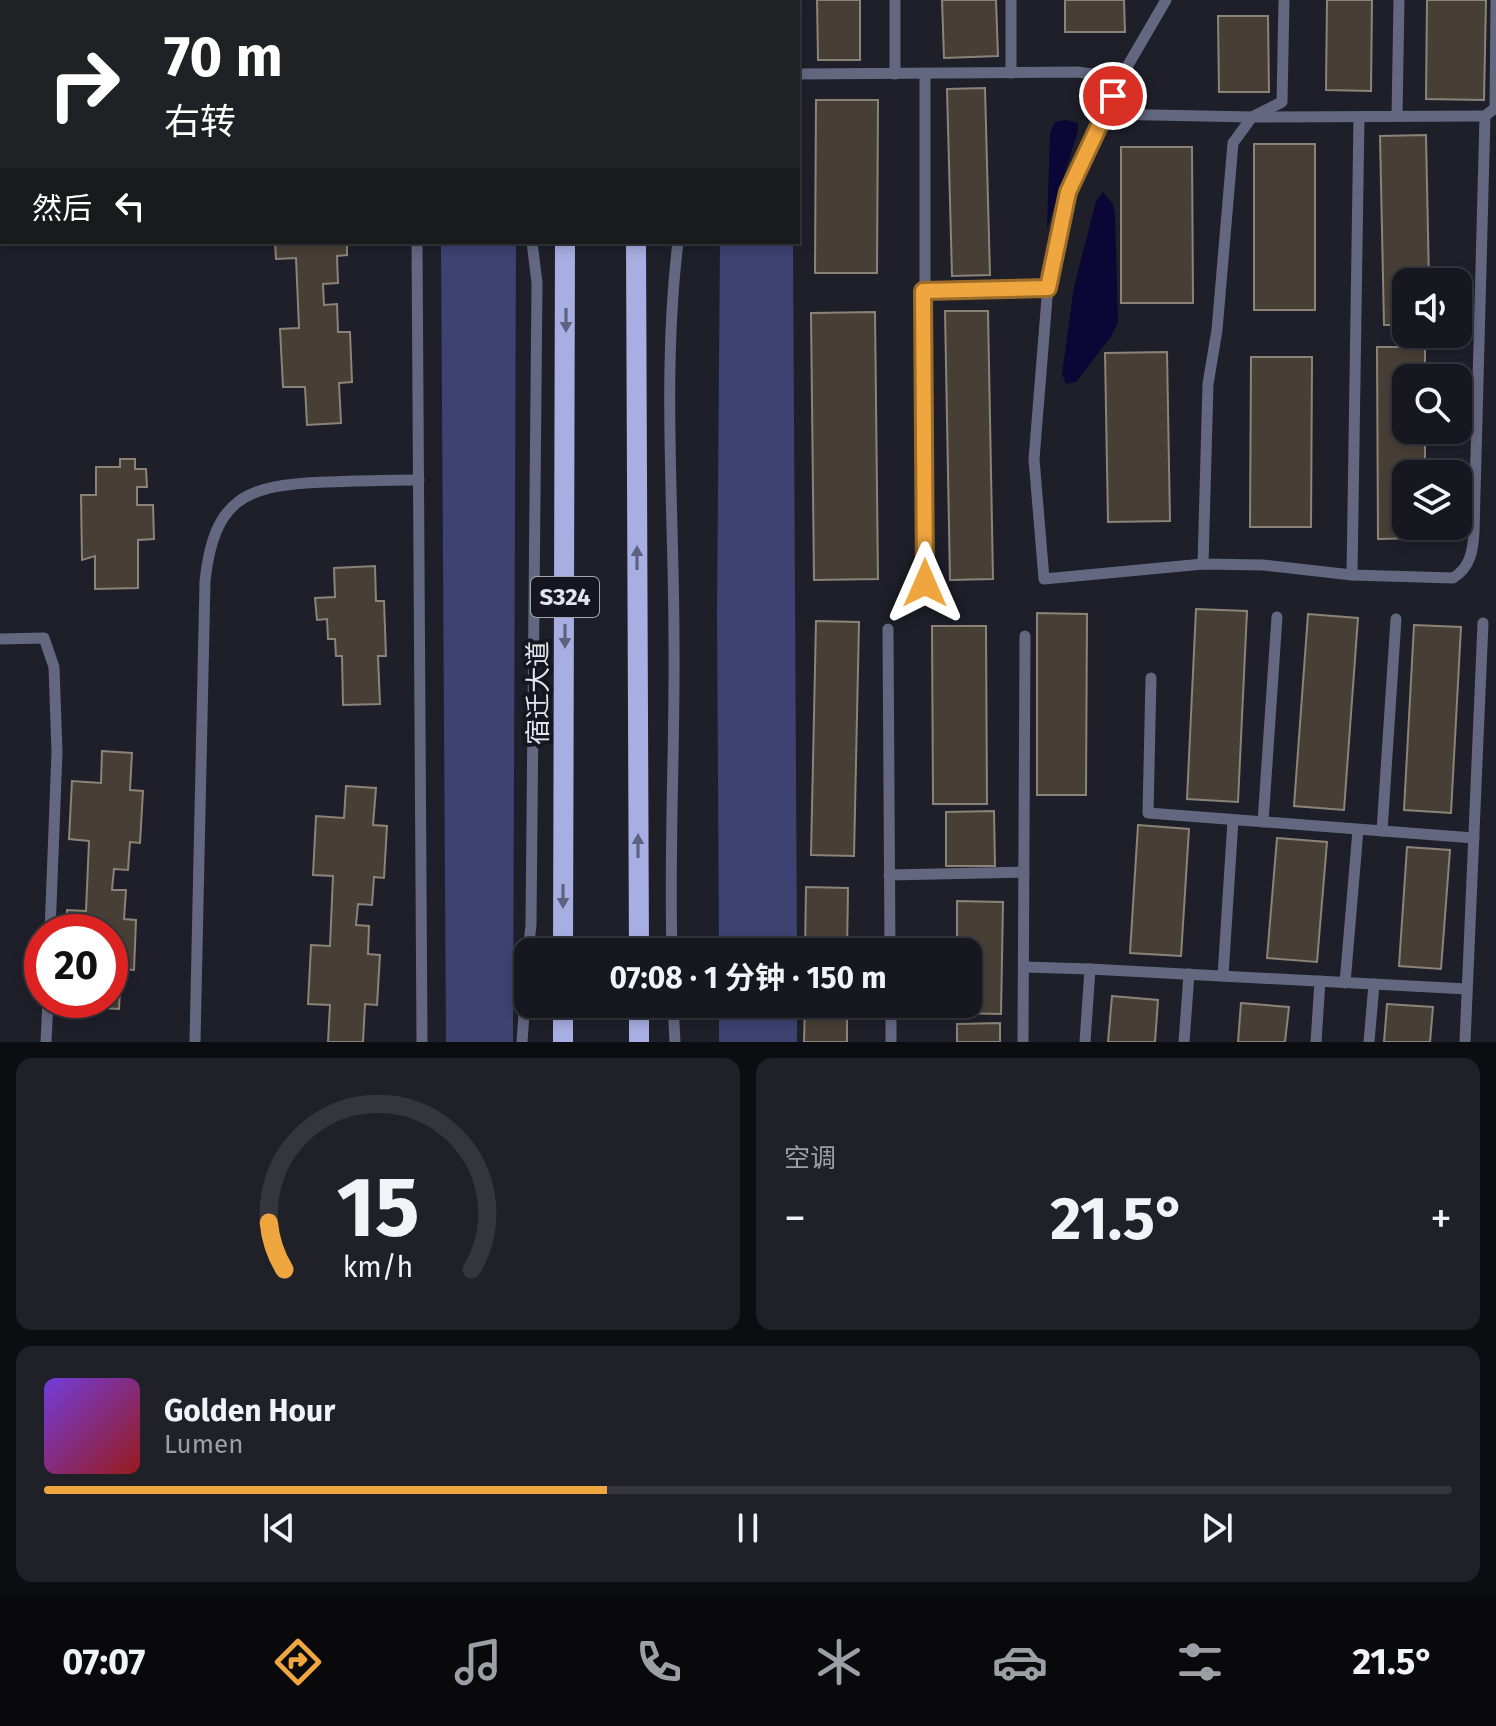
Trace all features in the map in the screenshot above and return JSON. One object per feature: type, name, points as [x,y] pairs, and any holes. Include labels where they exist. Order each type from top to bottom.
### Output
[{"type":"main road","name":"宿迁大道","points":[[563,938],[565,244]]},
{"type":"main road","name":"S324","points":[[636,244],[639,938]]},
{"type":"main road","points":[[563,1018],[563,1042]]},
{"type":"main road","points":[[639,1018],[639,1042]]},
{"type":"lane","points":[[895,0],[895,74]]},
{"type":"lane","points":[[1011,0],[1011,73]]},
{"type":"lane","points":[[1153,0],[1153,22]]},
{"type":"lane","points":[[1166,0],[1121,78],[1068,192],[1048,288],[1034,459],[1044,579],[1203,564],[1263,565],[1352,575],[1453,578],[1462,573],[1473,547],[1485,116]]},
{"type":"lane","points":[[1203,564],[1208,384],[1217,330],[1233,143],[1252,117],[1282,102],[1284,0]]},
{"type":"lane","points":[[1397,116],[1399,0]]},
{"type":"lane","points":[[1104,114],[1485,116],[1495,108],[1496,2]]},
{"type":"lane","points":[[800,74],[1077,72],[1121,78]]},
{"type":"lane","points":[[925,73],[925,583]]},
{"type":"lane","points":[[1352,575],[1359,117]]},
{"type":"lane","points":[[417,244],[422,1042]]},
{"type":"lane","points":[[530,938],[537,283],[532,244]]},
{"type":"lane","points":[[672,938],[674,645],[669,332],[678,244]]},
{"type":"lane","points":[[923,291],[1048,288]]},
{"type":"lane","points":[[195,1042],[205,581],[208,551],[219,523],[236,503],[256,490],[287,484],[419,480]]},
{"type":"lane","points":[[1263,822],[1277,617]]},
{"type":"lane","points":[[1382,831],[1396,619]]},
{"type":"lane","points":[[1465,1042],[1483,623]]},
{"type":"lane","points":[[888,629],[890,938]]},
{"type":"lane","points":[[1023,1042],[1025,636]]},
{"type":"lane","points":[[0,639],[44,638],[54,667],[57,752],[51,914]]},
{"type":"lane","points":[[1151,678],[1148,813],[1474,838]]},
{"type":"lane","points":[[1223,976],[1233,820]]},
{"type":"lane","points":[[1345,983],[1358,830]]},
{"type":"lane","points":[[889,875],[1024,872]]},
{"type":"lane","points":[[1024,967],[1467,989]]},
{"type":"lane","points":[[1085,1042],[1090,969]]},
{"type":"lane","points":[[1184,1042],[1189,974]]},
{"type":"lane","points":[[1316,1042],[1320,981]]},
{"type":"lane","points":[[1369,1042],[1374,984]]},
{"type":"lane","points":[[46,1042],[47,1018]]},
{"type":"lane","points":[[522,1042],[524,1018]]},
{"type":"lane","points":[[674,1018],[675,1042]]},
{"type":"lane","points":[[891,1018],[891,1042]]},
{"type":"shaded area","points":[[1065,120],[1078,123],[1078,131],[1047,229],[1050,133],[1055,122]]},
{"type":"shaded area","points":[[1103,192],[1113,204],[1115,214],[1118,322],[1111,337],[1076,382],[1066,384],[1062,374],[1074,287],[1096,201]]},
{"type":"shaded area","points":[[441,244],[516,244],[513,1042],[446,1042]]},
{"type":"shaded area","points":[[720,244],[793,244],[797,938],[719,938],[717,612]]},
{"type":"shaded area","points":[[719,1018],[797,1018],[797,1042],[719,1042]]},
{"type":"building","points":[[817,0],[860,0],[860,60],[818,60]]},
{"type":"building","points":[[942,0],[996,0],[998,56],[944,58]]},
{"type":"building","points":[[1065,0],[1124,0],[1125,32],[1065,32]]},
{"type":"building","points":[[1327,0],[1372,0],[1371,91],[1326,90]]},
{"type":"building","points":[[1427,0],[1486,0],[1484,100],[1426,99]]},
{"type":"building","points":[[1218,16],[1268,16],[1269,92],[1219,92]]},
{"type":"building","points":[[985,88],[990,275],[952,276],[947,89]]},
{"type":"building","points":[[816,100],[878,100],[877,273],[815,273]]},
{"type":"building","points":[[1426,135],[1429,268],[1392,268],[1392,325],[1384,325],[1380,136]]},
{"type":"building","points":[[1254,144],[1315,144],[1315,310],[1254,310]]},
{"type":"building","points":[[1121,147],[1192,147],[1193,303],[1121,303]]},
{"type":"building","points":[[275,244],[347,244],[347,255],[337,256],[338,283],[323,284],[324,305],[337,304],[338,332],[350,332],[352,382],[339,383],[341,423],[307,425],[305,387],[283,387],[280,329],[299,328],[296,258],[276,259]]},
{"type":"building","points":[[945,311],[988,311],[993,579],[950,580]]},
{"type":"building","points":[[875,312],[878,579],[814,580],[811,313]]},
{"type":"building","points":[[1377,347],[1425,348],[1425,364],[1392,364],[1392,444],[1425,444],[1425,460],[1392,460],[1392,539],[1378,539]]},
{"type":"building","points":[[1167,352],[1170,521],[1108,522],[1105,353]]},
{"type":"building","points":[[1251,357],[1312,357],[1311,527],[1250,527]]},
{"type":"building","points":[[120,459],[135,459],[135,469],[146,469],[147,487],[137,487],[137,505],[153,505],[154,539],[138,540],[138,588],[95,589],[95,556],[82,560],[81,495],[96,495],[96,467],[120,467]]},
{"type":"building","points":[[375,566],[376,601],[384,601],[386,656],[378,656],[380,704],[343,705],[342,656],[336,656],[335,639],[328,639],[327,619],[317,620],[315,598],[335,597],[334,568]]},
{"type":"building","points":[[1196,609],[1247,611],[1238,802],[1187,799]]},
{"type":"building","points":[[1037,613],[1087,614],[1086,795],[1037,795]]},
{"type":"building","points":[[1308,614],[1358,618],[1344,810],[1294,806]]},
{"type":"building","points":[[816,621],[859,622],[854,856],[811,855]]},
{"type":"building","points":[[1414,625],[1461,627],[1451,813],[1404,810]]},
{"type":"building","points":[[932,626],[986,626],[987,804],[933,804]]},
{"type":"building","points":[[102,751],[132,753],[130,790],[143,791],[140,843],[130,842],[128,870],[114,869],[112,890],[126,890],[124,914],[67,914],[67,910],[86,911],[89,841],[69,839],[72,781],[101,783]]},
{"type":"building","points":[[346,786],[376,788],[373,825],[387,826],[384,878],[374,877],[372,905],[358,904],[356,925],[369,926],[368,954],[380,955],[377,1005],[365,1004],[363,1042],[328,1042],[330,1005],[308,1004],[311,945],[330,946],[333,876],[313,875],[316,816],[344,818]]},
{"type":"building","points":[[994,811],[995,866],[946,866],[946,812]]},
{"type":"building","points":[[1138,825],[1189,829],[1181,956],[1130,953]]},
{"type":"building","points":[[1277,838],[1327,842],[1317,962],[1267,958]]},
{"type":"building","points":[[1407,847],[1450,850],[1441,969],[1399,966]]},
{"type":"building","points":[[806,887],[848,888],[847,938],[805,938]]},
{"type":"building","points":[[957,901],[1003,902],[1001,1014],[982,1014],[982,938],[957,938]]},
{"type":"building","points":[[128,919],[136,920],[134,970],[128,970]]},
{"type":"building","points":[[1112,996],[1158,1000],[1155,1042],[1108,1042]]},
{"type":"building","points":[[1241,1003],[1289,1007],[1285,1042],[1238,1042]]},
{"type":"building","points":[[1387,1004],[1433,1007],[1430,1042],[1384,1042]]},
{"type":"building","points":[[805,1018],[847,1018],[847,1042],[804,1042]]},
{"type":"building","points":[[1000,1023],[1000,1042],[957,1042],[957,1024]]},
{"type":"route","points":[[925,583],[923,291],[1048,288],[1068,192],[1113,96]]}]
